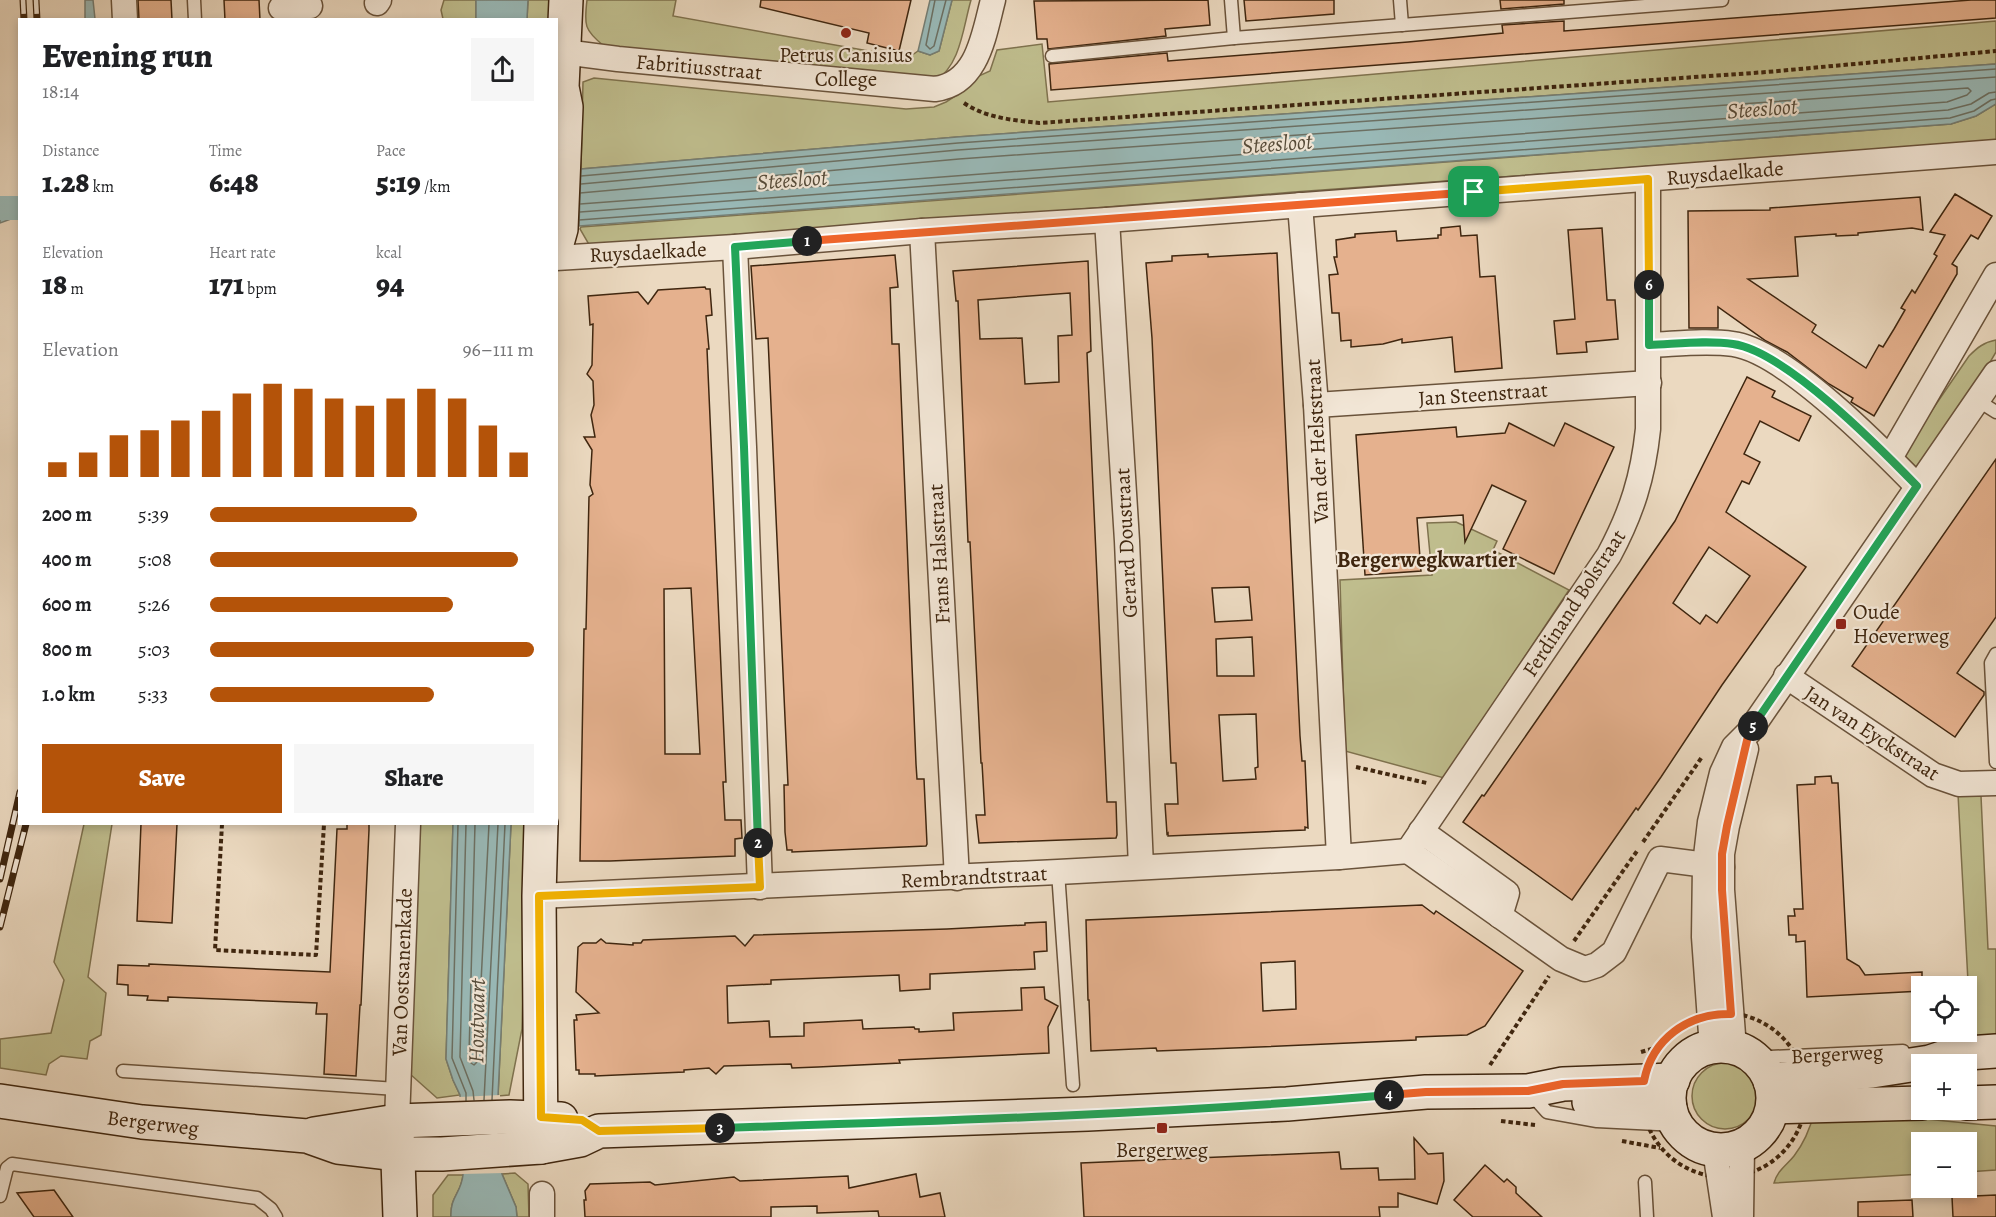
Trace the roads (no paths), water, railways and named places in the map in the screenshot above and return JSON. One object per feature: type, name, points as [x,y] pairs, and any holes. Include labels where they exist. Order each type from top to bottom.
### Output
[{"type":"main road","points":[[558,245],[566,107],[559,95],[564,52],[566,0]]},
{"type":"main road","points":[[541,825],[539,896],[541,1132]]},
{"type":"main road","name":"Bergerweg","points":[[1802,1080],[1930,1062],[1933,1051],[1996,1051]]},
{"type":"main road","points":[[1692,1056],[1749,1069],[1769,1119],[1762,1131],[1729,1162],[1693,1142],[1659,1104],[1681,1066],[1692,1056]]},
{"type":"main road","name":"Bergerweg","points":[[1749,1069],[1802,1080],[1871,1103],[1911,1103]]},
{"type":"main road","name":"Bergerweg","points":[[0,1101],[142,1122],[307,1136],[338,1147],[398,1154],[502,1150],[541,1132],[582,1120],[599,1131],[1088,1114],[1287,1104],[1426,1092],[1528,1091],[1560,1100],[1659,1104]]},
{"type":"main road","points":[[1977,1103],[1996,1102]]},
{"type":"main road","name":"Bergerweg","points":[[307,1136],[397,1121],[501,1118],[541,1132]]},
{"type":"main road","points":[[397,1121],[400,1217]]},
{"type":"street","points":[[124,0],[125,18]]},
{"type":"street","name":"Fabritiusstraat","points":[[564,52],[935,89],[944,88],[956,83],[970,67],[980,48],[993,0]]},
{"type":"street","points":[[281,9],[310,6]]},
{"type":"street","name":"Ruysdaelkade","points":[[558,245],[735,247],[922,231],[1107,220],[1996,152]]},
{"type":"street","name":"Ferdinand Bolstraat","points":[[1415,841],[1609,555],[1630,514],[1645,456],[1648,429],[1648,179]]},
{"type":"street","name":"Van der Helststraat","points":[[1300,205],[1316,405],[1339,857]]},
{"type":"street","name":"Gerard Doustraat","points":[[1107,220],[1127,542],[1141,867]]},
{"type":"street","name":"Frans Halsstraat","points":[[922,231],[957,878]]},
{"type":"street","points":[[735,247],[760,887]]},
{"type":"street","points":[[1890,458],[1996,275]]},
{"type":"street","points":[[1649,345],[1734,344],[1750,349],[1773,361],[1801,379],[1890,458],[1917,486]]},
{"type":"street","points":[[1749,1069],[1720,1014],[1722,890],[1713,866],[1727,826],[1749,732],[1917,486],[1987,406],[1996,373]]},
{"type":"street","name":"Jan Steenstraat","points":[[1316,405],[1649,383]]},
{"type":"street","name":"Jan van Eyckstraat","points":[[1786,676],[1933,775],[1959,784],[1996,783]]},
{"type":"street","name":"Van Oostsanenkade","points":[[397,1121],[408,825]]},
{"type":"street","points":[[1415,841],[1500,916],[1561,959],[1584,969],[1597,965],[1614,952],[1660,859],[1713,866]]},
{"type":"street","name":"Rembrandtstraat","points":[[539,896],[957,878],[1339,857],[1415,841]]},
{"type":"street","points":[[1725,1217],[1729,1162]]},
{"type":"street","points":[[1729,1162],[1741,1217]]},
{"type":"lane","points":[[194,0],[195,18]]},
{"type":"lane","points":[[1231,0],[1234,38]]},
{"type":"lane","points":[[1400,0],[1402,25]]},
{"type":"lane","points":[[1052,56],[1628,4],[1722,0]]},
{"type":"lane","points":[[1996,654],[1990,663],[1996,762]]},
{"type":"lane","points":[[1058,872],[1073,1085]]},
{"type":"lane","name":"Bergerweg","points":[[1749,1069],[1802,1080]]},
{"type":"lane","points":[[123,1071],[398,1089]]},
{"type":"lane","points":[[0,1196],[7,1168],[12,1164],[257,1198],[271,1209],[276,1217]]},
{"type":"lane","points":[[1646,1182],[1647,1217]]},
{"type":"water","points":[[85,0],[93,0],[95,18],[85,18]]},
{"type":"water","points":[[476,0],[528,0],[527,18],[476,18]]},
{"type":"water","points":[[930,0],[952,0],[939,51],[930,55],[918,51]]},
{"type":"water","name":"Steesloot","points":[[1996,64],[1996,104],[1976,116],[1951,124],[579,226],[581,169],[957,137]]},
{"type":"water","points":[[0,201],[10,203],[11,219],[0,223]]},
{"type":"water","name":"Houtvaart","points":[[453,825],[511,825],[498,1096],[499,1156],[502,1174],[516,1207],[517,1217],[451,1217],[452,1204],[463,1175],[460,1095],[446,1059]]},
{"type":"waterway","points":[[0,208],[18,208]]},
{"type":"railway","points":[[23,0],[24,18]]},
{"type":"railway","points":[[36,0],[37,18]]},
{"type":"railway","points":[[0,879],[18,801]]},
{"type":"railway","points":[[0,927],[26,825]]},
{"type":"place","name":"Petrus Canisius College","points":[[846,33]]},
{"type":"place","name":"Oude Hoeverweg","points":[[1841,624]]},
{"type":"place","name":"Bergerweg","points":[[1162,1128]]},
{"type":"district","name":"Bergerwegkwartier","points":[[1427,559]]}]
